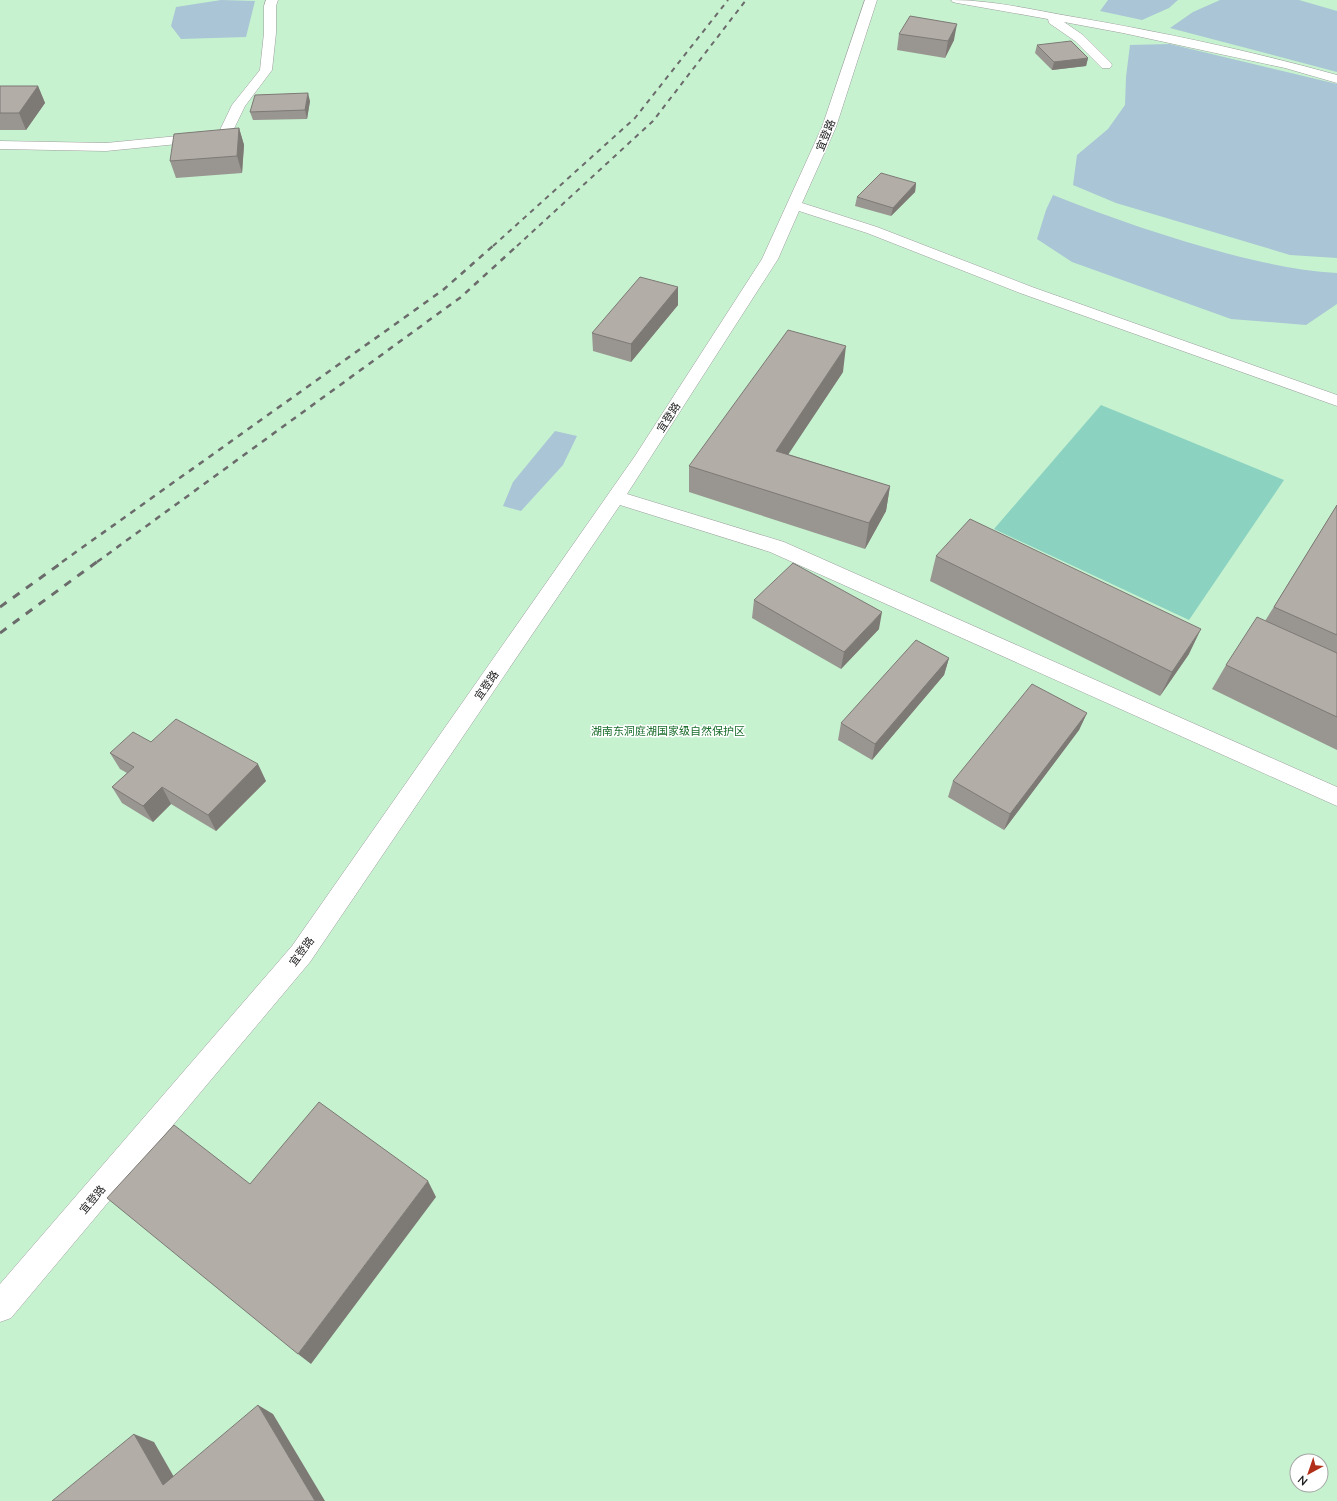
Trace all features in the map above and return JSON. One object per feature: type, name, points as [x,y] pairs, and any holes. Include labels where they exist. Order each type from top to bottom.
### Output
[{"type":"street","points":[[0,145],[106,147],[224,136],[239,105],[266,70],[270,32],[270,6],[272,0]]},
{"type":"street","name":"宜登路","points":[[0,1308],[300,954],[615,497],[770,259],[829,127],[871,0]]},
{"type":"street","points":[[957,0],[1123,29],[1287,65],[1337,79]]},
{"type":"street","points":[[1048,17],[1079,38],[1106,65]]},
{"type":"street","points":[[794,205],[872,230],[1026,290],[1337,401]]},
{"type":"street","points":[[615,497],[777,547],[1337,797]]},
{"type":"green space","name":"湖南东洞庭湖国家级自然保护区","points":[[0,0],[1337,0],[1337,1501],[0,1501]]},
{"type":"green space","points":[[1101,405],[1284,480],[1189,620],[994,529]]},
{"type":"water","points":[[221,0],[255,1],[246,37],[181,39],[171,26],[176,7]]},
{"type":"water","points":[[1108,0],[1178,0],[1169,8],[1142,20],[1100,11]]},
{"type":"water","points":[[1220,0],[1299,0],[1337,11],[1337,72],[1170,28],[1193,12]]},
{"type":"water","points":[[1170,44],[1337,84],[1337,258],[1290,255],[1116,203],[1073,185],[1077,155],[1108,129],[1125,105],[1126,77],[1130,45]]},
{"type":"water","points":[[1053,195],[1140,227],[1229,254],[1283,266],[1337,273],[1337,304],[1306,325],[1231,319],[1072,262],[1037,239],[1046,210]]},
{"type":"water","points":[[555,431],[577,436],[563,465],[521,511],[503,506],[513,482]]},
{"type":"building","points":[[910,16],[957,24],[948,41],[899,34]]},
{"type":"building","points":[[1071,41],[1088,58],[1054,62],[1037,45]]},
{"type":"building","points":[[0,86],[38,86],[19,113],[0,113]]},
{"type":"building","points":[[308,93],[305,110],[250,112],[255,95]]},
{"type":"building","points":[[239,128],[237,156],[170,161],[174,134]]},
{"type":"building","points":[[881,173],[916,183],[893,208],[857,197]]},
{"type":"building","points":[[640,277],[678,287],[631,344],[592,333]]},
{"type":"building","points":[[788,330],[846,346],[776,451],[890,486],[869,523],[689,466]]},
{"type":"building","points":[[1337,505],[1337,635],[1274,607]]},
{"type":"building","points":[[970,519],[1201,629],[1172,672],[936,556]]},
{"type":"building","points":[[793,563],[882,612],[844,652],[754,600]]},
{"type":"building","points":[[1257,617],[1337,653],[1337,717],[1226,665]]},
{"type":"building","points":[[916,640],[949,658],[875,744],[841,723]]},
{"type":"building","points":[[1032,684],[1087,713],[1010,814],[953,781]]},
{"type":"building","points":[[176,719],[258,764],[208,815],[162,787],[143,806],[112,787],[134,767],[110,753],[133,732],[151,742]]},
{"type":"building","points":[[319,1102],[428,1181],[298,1354],[107,1198],[174,1125],[250,1184]]},
{"type":"building","points":[[258,1405],[315,1501],[52,1501],[134,1434],[163,1485]]},
{"type":"railway","points":[[493,246],[635,118],[728,0]]},
{"type":"railway","points":[[517,246],[653,121],[746,0]]},
{"type":"railway","points":[[62,562],[443,290],[494,245]]},
{"type":"railway","points":[[97,562],[461,297],[518,245]]},
{"type":"railway","points":[[0,607],[64,561]]},
{"type":"railway","points":[[0,633],[98,561]]}]
